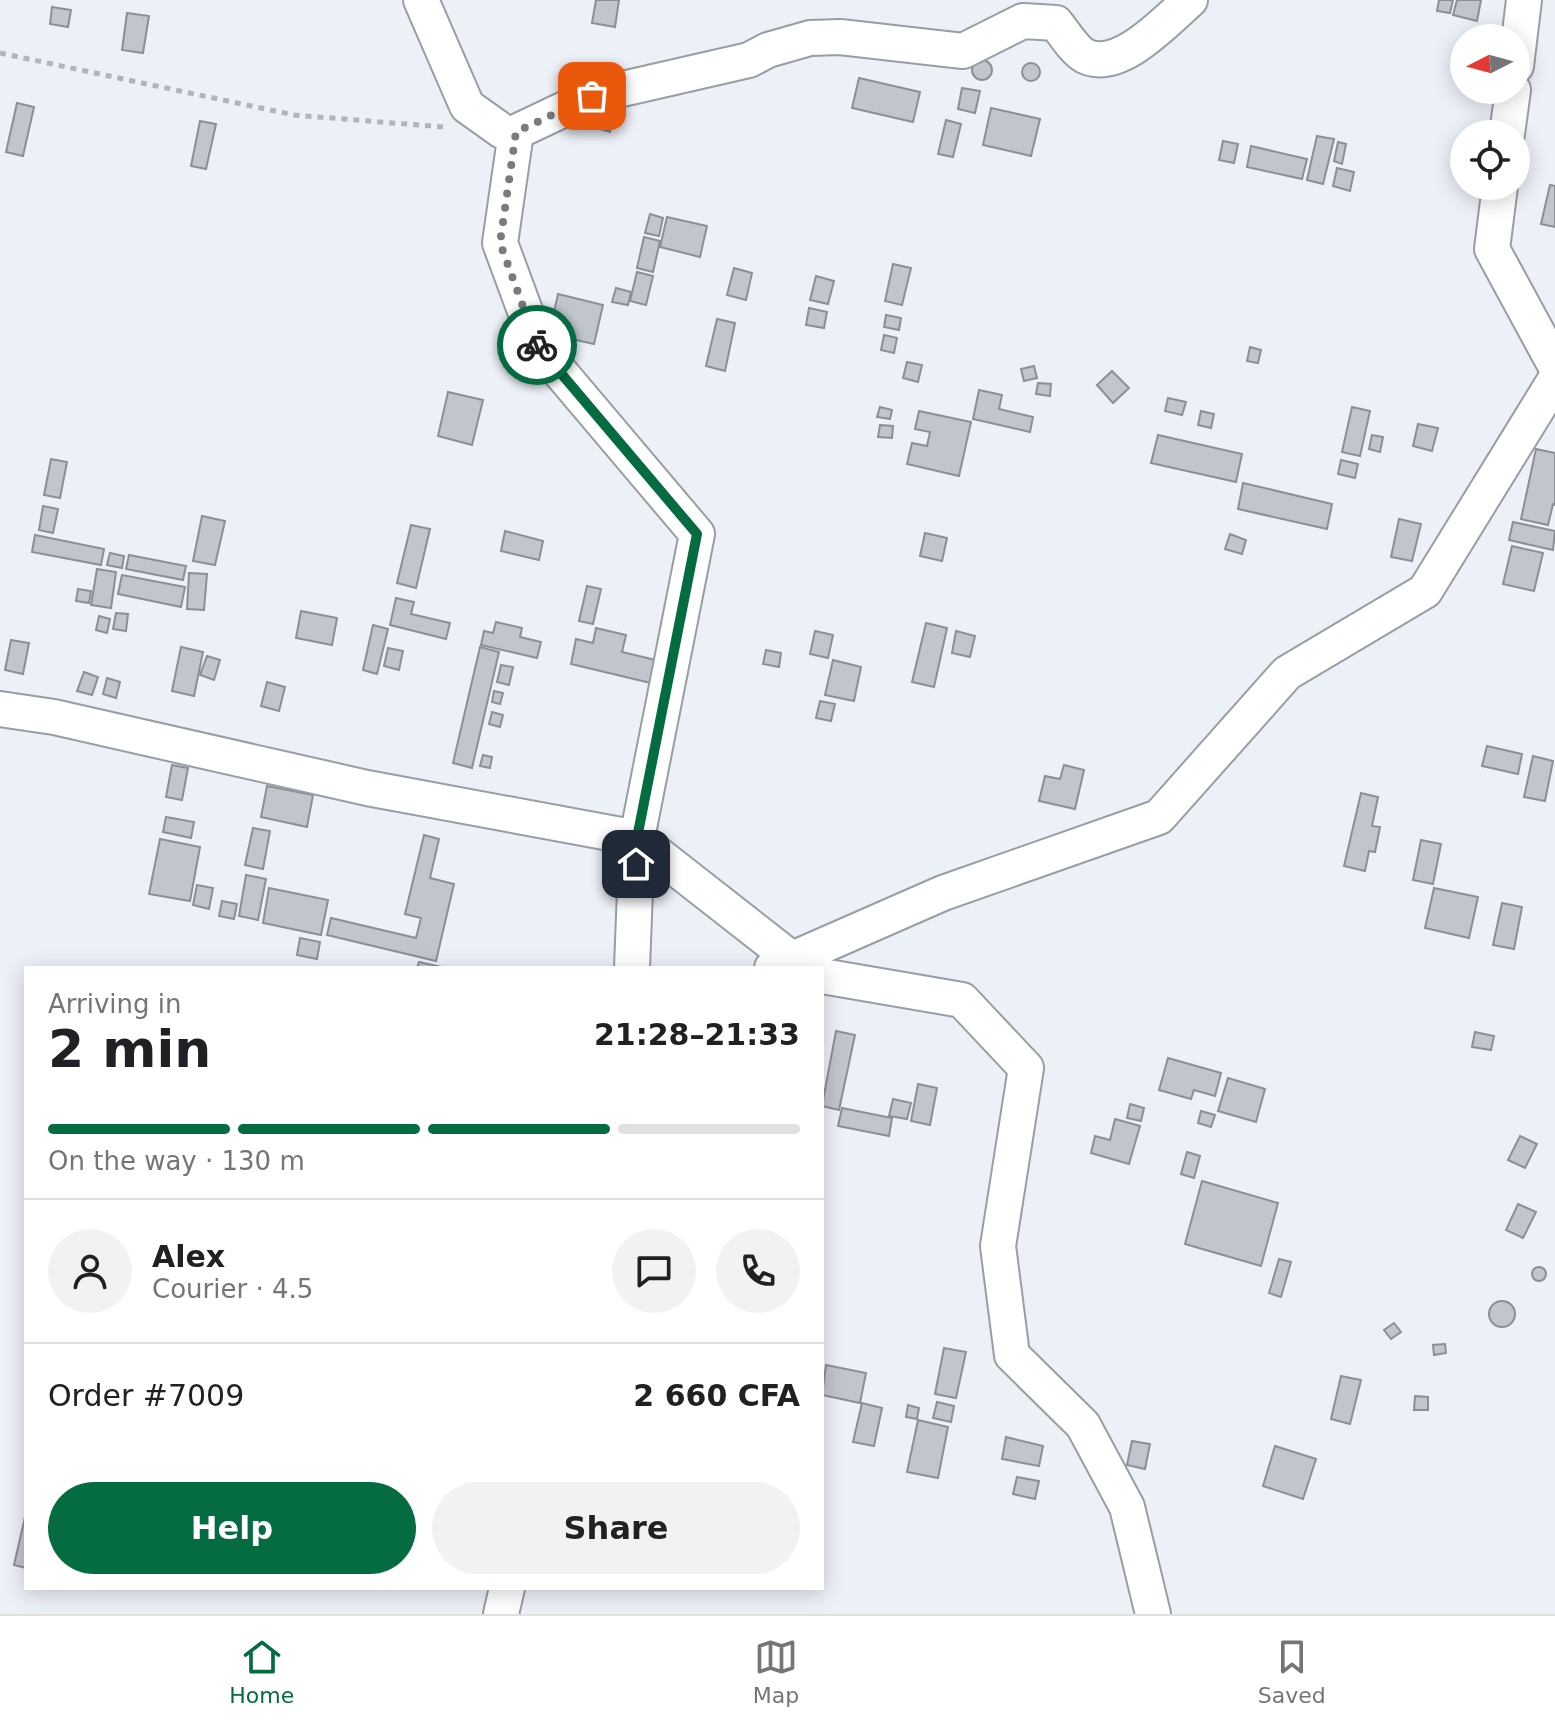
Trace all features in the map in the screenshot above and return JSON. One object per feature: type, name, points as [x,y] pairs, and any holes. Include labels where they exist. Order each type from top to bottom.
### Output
[{"type":"street","points":[[421,0],[467,106],[502,131]]},
{"type":"street","points":[[632,966],[637,838],[697,534],[538,346],[500,243],[516,132],[592,96],[749,60],[768,50],[810,38],[840,37],[963,51],[1023,21],[1056,23],[1083,55],[1101,61],[1128,52],[1190,0]]},
{"type":"street","points":[[1521,24],[1524,0]]},
{"type":"street","points":[[1498,200],[1492,249],[1555,365]]},
{"type":"street","points":[[0,709],[54,717],[367,788],[637,838],[789,965],[943,893],[1159,817],[1287,673],[1425,591],[1555,380]]},
{"type":"street","points":[[824,976],[962,1000],[1026,1068],[998,1246],[1012,1355],[1083,1425],[1127,1507],[1153,1614]]},
{"type":"street","points":[[501,1614],[507,1590]]},
{"type":"path","points":[[0,53],[294,115],[502,131]]},
{"type":"building","points":[[596,0],[619,0],[615,27],[592,23]]},
{"type":"building","points":[[1439,0],[1453,0],[1450,13],[1437,11]]},
{"type":"building","points":[[1457,0],[1481,0],[1477,21],[1453,15]]},
{"type":"building","points":[[52,7],[71,10],[68,27],[50,24]]},
{"type":"building","points":[[127,13],[149,16],[143,53],[122,50]]},
{"type":"building","points":[[982,60],[989,63],[992,70],[989,77],[982,80],[975,77],[972,70],[975,63]]},
{"type":"building","points":[[1027,63],[1035,63],[1040,72],[1038,79],[1027,81],[1022,76],[1022,68]]},
{"type":"building","points":[[859,78],[920,92],[913,122],[852,108]]},
{"type":"building","points":[[962,88],[980,91],[975,113],[958,109]]},
{"type":"building","points":[[17,103],[34,107],[23,156],[6,152]]},
{"type":"building","points":[[991,108],[1040,119],[1031,156],[983,145]]},
{"type":"building","points":[[598,111],[614,115],[610,132],[594,127]]},
{"type":"building","points":[[946,120],[961,124],[953,157],[938,154]]},
{"type":"building","points":[[200,121],[216,124],[206,169],[191,166]]},
{"type":"building","points":[[1317,136],[1334,139],[1323,184],[1307,180]]},
{"type":"building","points":[[1223,141],[1238,144],[1234,163],[1219,160]]},
{"type":"building","points":[[1338,142],[1346,144],[1342,164],[1334,161]]},
{"type":"building","points":[[1251,146],[1307,159],[1302,179],[1247,167]]},
{"type":"building","points":[[1337,168],[1354,172],[1350,191],[1333,186]]},
{"type":"building","points":[[1550,185],[1555,186],[1555,227],[1541,224]]},
{"type":"building","points":[[650,214],[663,218],[659,236],[645,233]]},
{"type":"building","points":[[667,217],[707,226],[700,257],[660,247]]},
{"type":"building","points":[[644,237],[660,241],[653,272],[637,268]]},
{"type":"building","points":[[893,264],[911,268],[902,305],[885,301]]},
{"type":"building","points":[[734,268],[752,273],[746,300],[727,295]]},
{"type":"building","points":[[637,272],[653,276],[646,305],[630,301]]},
{"type":"building","points":[[816,276],[834,281],[828,304],[810,300]]},
{"type":"building","points":[[616,288],[631,292],[628,305],[612,302]]},
{"type":"building","points":[[558,294],[603,305],[594,344],[549,334]]},
{"type":"building","points":[[809,308],[827,312],[824,328],[806,325]]},
{"type":"building","points":[[886,315],[901,318],[899,330],[884,327]]},
{"type":"building","points":[[717,319],[735,323],[725,371],[706,366]]},
{"type":"building","points":[[884,335],[897,338],[894,353],[881,350]]},
{"type":"building","points":[[1250,347],[1261,350],[1258,363],[1247,361]]},
{"type":"building","points":[[907,362],[922,365],[918,382],[903,378]]},
{"type":"building","points":[[1034,366],[1037,378],[1024,381],[1021,369]]},
{"type":"building","points":[[1112,371],[1129,388],[1113,403],[1097,385]]},
{"type":"building","points":[[1038,383],[1051,384],[1050,396],[1036,394]]},
{"type":"building","points":[[979,390],[1002,395],[999,409],[1033,417],[1030,432],[973,419]]},
{"type":"building","points":[[448,392],[483,400],[472,445],[438,436]]},
{"type":"building","points":[[1168,398],[1186,402],[1182,415],[1165,411]]},
{"type":"building","points":[[880,407],[892,410],[890,419],[877,417]]},
{"type":"building","points":[[1352,407],[1370,411],[1360,456],[1342,452]]},
{"type":"building","points":[[919,411],[971,422],[959,476],[907,464],[912,443],[927,446],[930,432],[915,429]]},
{"type":"building","points":[[1201,411],[1214,414],[1211,428],[1198,425]]},
{"type":"building","points":[[1418,424],[1438,428],[1432,451],[1413,446]]},
{"type":"building","points":[[880,425],[893,426],[892,438],[878,437]]},
{"type":"building","points":[[1158,435],[1242,454],[1236,482],[1151,463]]},
{"type":"building","points":[[1372,435],[1383,437],[1380,452],[1369,449]]},
{"type":"building","points":[[1536,449],[1555,453],[1555,505],[1548,525],[1521,519]]},
{"type":"building","points":[[51,459],[67,462],[60,498],[44,495]]},
{"type":"building","points":[[1341,460],[1358,464],[1355,478],[1338,474]]},
{"type":"building","points":[[1243,483],[1332,504],[1327,529],[1238,509]]},
{"type":"building","points":[[43,506],[58,509],[53,533],[39,530]]},
{"type":"building","points":[[202,516],[225,521],[215,565],[193,561]]},
{"type":"building","points":[[1399,519],[1421,524],[1412,561],[1391,557]]},
{"type":"building","points":[[1513,522],[1555,531],[1553,550],[1509,540]]},
{"type":"building","points":[[411,525],[430,529],[416,588],[397,583]]},
{"type":"building","points":[[505,531],[543,541],[539,560],[501,551]]},
{"type":"building","points":[[925,533],[947,538],[942,561],[920,556]]},
{"type":"building","points":[[1230,534],[1246,540],[1242,554],[1225,549]]},
{"type":"building","points":[[35,535],[104,549],[101,565],[32,552]]},
{"type":"building","points":[[1512,546],[1543,553],[1534,591],[1503,584]]},
{"type":"building","points":[[110,553],[124,556],[122,568],[107,565]]},
{"type":"building","points":[[129,555],[186,566],[183,580],[126,569]]},
{"type":"building","points":[[97,569],[116,572],[111,608],[91,605]]},
{"type":"building","points":[[189,573],[207,574],[204,610],[187,609]]},
{"type":"building","points":[[122,575],[185,587],[181,607],[118,594]]},
{"type":"building","points":[[587,586],[601,589],[593,624],[579,621]]},
{"type":"building","points":[[78,589],[91,591],[89,603],[76,601]]},
{"type":"building","points":[[396,598],[414,602],[411,614],[450,623],[446,639],[390,625]]},
{"type":"building","points":[[301,611],[337,618],[332,645],[296,638]]},
{"type":"building","points":[[116,613],[128,614],[126,631],[113,629]]},
{"type":"building","points":[[99,616],[110,619],[107,633],[96,630]]},
{"type":"building","points":[[496,622],[522,628],[520,637],[541,642],[537,658],[481,645],[484,631],[493,633]]},
{"type":"building","points":[[926,623],[947,628],[934,687],[912,682]]},
{"type":"building","points":[[373,625],[388,629],[377,674],[363,670]]},
{"type":"building","points":[[596,628],[626,635],[622,652],[660,661],[655,684],[571,664],[576,639],[593,643]]},
{"type":"building","points":[[815,631],[833,635],[828,658],[810,654]]},
{"type":"building","points":[[956,631],[975,636],[970,657],[952,653]]},
{"type":"building","points":[[11,640],[29,643],[23,674],[5,670]]},
{"type":"building","points":[[181,647],[203,652],[194,696],[172,691]]},
{"type":"building","points":[[480,647],[499,652],[472,768],[453,763]]},
{"type":"building","points":[[388,648],[403,651],[399,670],[384,666]]},
{"type":"building","points":[[766,650],[781,653],[779,667],[763,664]]},
{"type":"building","points":[[207,656],[220,660],[214,680],[200,675]]},
{"type":"building","points":[[833,660],[861,667],[854,701],[825,695]]},
{"type":"building","points":[[501,665],[513,667],[509,685],[497,682]]},
{"type":"building","points":[[84,672],[98,677],[92,695],[77,691]]},
{"type":"building","points":[[107,678],[120,682],[116,698],[103,694]]},
{"type":"building","points":[[267,682],[285,687],[279,711],[261,706]]},
{"type":"building","points":[[494,691],[503,693],[500,704],[492,702]]},
{"type":"building","points":[[820,701],[835,704],[831,721],[816,718]]},
{"type":"building","points":[[492,712],[503,715],[500,727],[489,724]]},
{"type":"building","points":[[1487,746],[1522,754],[1518,774],[1482,766]]},
{"type":"building","points":[[483,755],[492,757],[490,768],[480,766]]},
{"type":"building","points":[[1533,756],[1553,761],[1545,801],[1524,797]]},
{"type":"building","points":[[172,765],[188,768],[182,800],[166,797]]},
{"type":"building","points":[[1064,765],[1084,770],[1075,809],[1039,801],[1045,776],[1060,779]]},
{"type":"building","points":[[267,786],[313,795],[307,827],[261,817]]},
{"type":"building","points":[[1361,793],[1378,797],[1372,826],[1380,827],[1375,852],[1369,851],[1365,871],[1344,866]]},
{"type":"building","points":[[166,817],[194,822],[191,838],[163,832]]},
{"type":"building","points":[[253,828],[270,831],[263,869],[245,865]]},
{"type":"building","points":[[424,835],[439,839],[430,878],[454,884],[436,961],[327,935],[331,918],[416,938],[421,918],[405,914]]},
{"type":"building","points":[[160,839],[200,847],[190,901],[149,894]]},
{"type":"building","points":[[1421,840],[1441,844],[1433,884],[1413,880]]},
{"type":"building","points":[[246,875],[266,879],[258,920],[239,916]]},
{"type":"building","points":[[197,885],[213,888],[209,909],[193,905]]},
{"type":"building","points":[[269,888],[328,900],[321,935],[263,923]]},
{"type":"building","points":[[1434,888],[1478,897],[1469,938],[1425,928]]},
{"type":"building","points":[[222,901],[237,904],[234,919],[219,916]]},
{"type":"building","points":[[1502,903],[1522,907],[1514,949],[1493,945]]},
{"type":"building","points":[[300,938],[320,942],[317,959],[297,955]]},
{"type":"building","points":[[836,1031],[855,1035],[839,1110],[824,1106]]},
{"type":"building","points":[[1475,1032],[1494,1036],[1491,1050],[1472,1047]]},
{"type":"building","points":[[1168,1058],[1221,1073],[1215,1096],[1194,1090],[1191,1099],[1159,1090]]},
{"type":"building","points":[[1228,1078],[1265,1089],[1256,1122],[1218,1111]]},
{"type":"building","points":[[918,1084],[937,1088],[930,1125],[911,1121]]},
{"type":"building","points":[[893,1099],[911,1103],[907,1119],[889,1116]]},
{"type":"building","points":[[1130,1104],[1144,1108],[1141,1121],[1127,1118]]},
{"type":"building","points":[[842,1108],[892,1118],[889,1136],[838,1126]]},
{"type":"building","points":[[1201,1111],[1215,1115],[1211,1127],[1198,1123]]},
{"type":"building","points":[[1115,1119],[1140,1126],[1129,1164],[1091,1153],[1095,1136],[1110,1140]]},
{"type":"building","points":[[1520,1136],[1537,1144],[1525,1168],[1508,1160]]},
{"type":"building","points":[[1187,1152],[1200,1156],[1194,1178],[1181,1174]]},
{"type":"building","points":[[1202,1181],[1278,1203],[1261,1266],[1185,1244]]},
{"type":"building","points":[[1518,1204],[1536,1212],[1523,1238],[1506,1230]]},
{"type":"building","points":[[1279,1259],[1291,1262],[1281,1297],[1269,1293]]},
{"type":"building","points":[[1539,1267],[1546,1274],[1539,1281],[1532,1274]]},
{"type":"building","points":[[1502,1301],[1512,1304],[1515,1314],[1512,1324],[1502,1327],[1492,1324],[1489,1314],[1492,1304]]},
{"type":"building","points":[[1394,1323],[1401,1332],[1391,1339],[1384,1330]]},
{"type":"building","points":[[1445,1344],[1446,1353],[1434,1355],[1433,1345]]},
{"type":"building","points":[[944,1348],[966,1352],[956,1398],[935,1394]]},
{"type":"building","points":[[826,1365],[866,1373],[860,1403],[824,1395]]},
{"type":"building","points":[[1341,1376],[1361,1380],[1350,1424],[1331,1419]]},
{"type":"building","points":[[1415,1396],[1428,1397],[1428,1410],[1414,1410]]},
{"type":"building","points":[[937,1402],[954,1406],[951,1422],[933,1418]]},
{"type":"building","points":[[862,1403],[882,1408],[874,1446],[853,1442]]},
{"type":"building","points":[[908,1405],[919,1408],[917,1419],[906,1417]]},
{"type":"building","points":[[918,1420],[948,1427],[938,1478],[907,1472]]},
{"type":"building","points":[[1006,1437],[1043,1446],[1039,1466],[1002,1459]]},
{"type":"building","points":[[1132,1441],[1150,1444],[1145,1469],[1127,1465]]},
{"type":"building","points":[[1275,1446],[1316,1459],[1303,1499],[1263,1486]]},
{"type":"building","points":[[1017,1477],[1039,1481],[1035,1499],[1013,1494]]},
{"type":"building","points":[[24,1521],[24,1568],[14,1565]]},
{"type":"way so far","points":[[537,345],[500,243],[516,132],[592,96]]},
{"type":"route","points":[[537,345],[697,534],[637,838],[636,864]]}]
